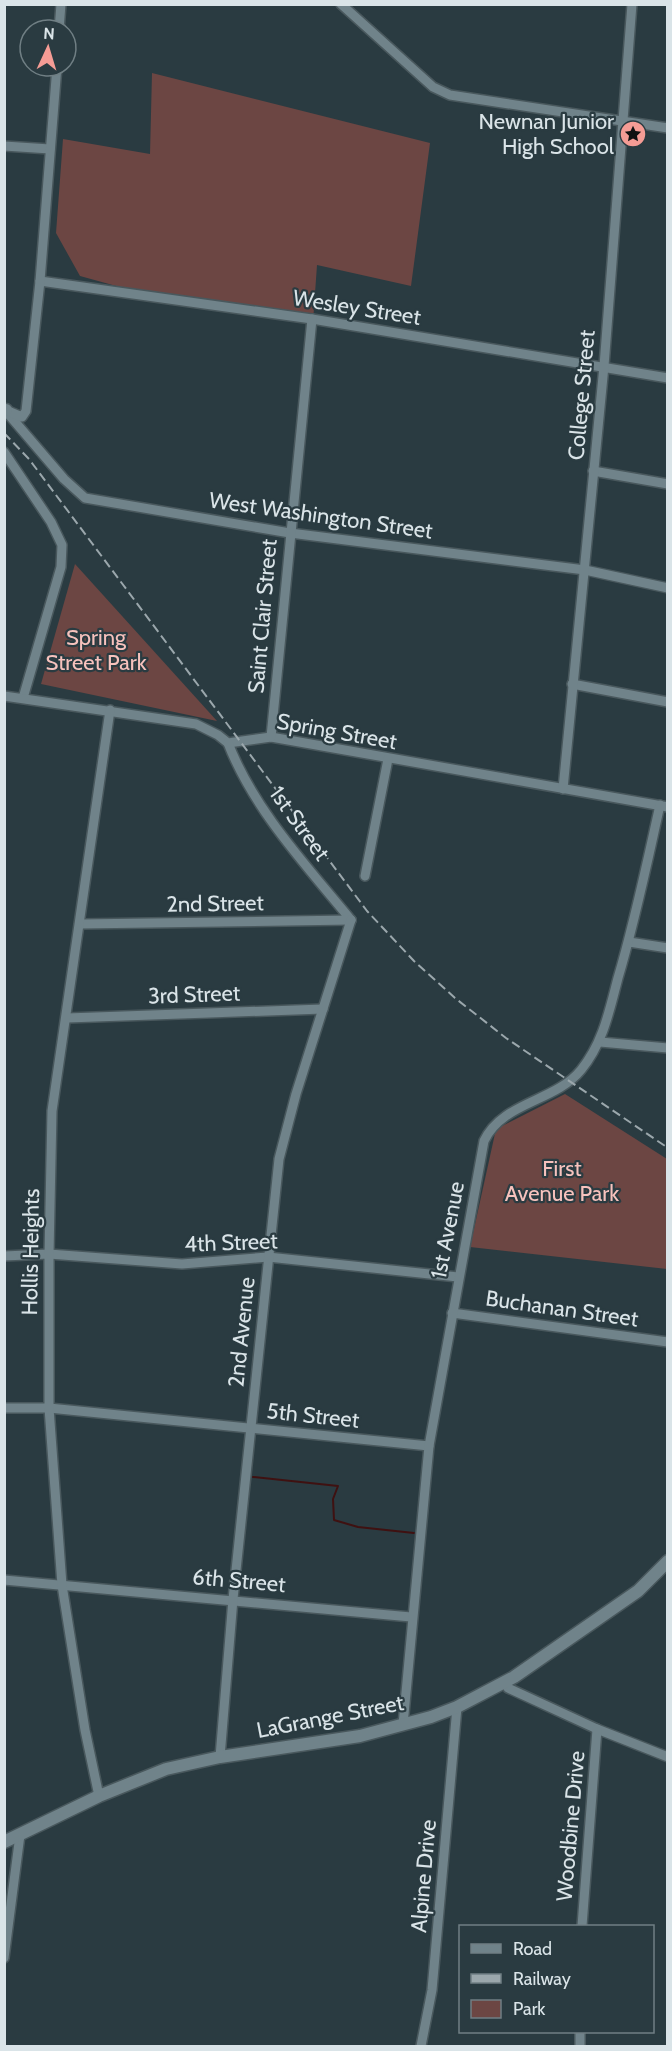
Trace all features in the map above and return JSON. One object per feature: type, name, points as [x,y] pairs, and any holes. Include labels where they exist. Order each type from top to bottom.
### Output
[{"type":"street","points":[[342,4],[433,87],[450,95],[494,104],[668,128]]},
{"type":"street","name":"College Street","points":[[563,789],[604,366],[632,4]]},
{"type":"street","points":[[5,410],[22,417],[26,411],[40,281],[56,78]]},
{"type":"street","points":[[4,146],[50,149]]},
{"type":"street","name":"Wesley Street","points":[[40,281],[312,320],[668,378]]},
{"type":"street","name":"Saint Clair Street","points":[[271,737],[312,320]]},
{"type":"street","name":"West Washington Street","points":[[5,410],[64,479],[85,498],[290,533],[585,570],[668,588]]},
{"type":"street","points":[[4,452],[51,522],[62,545],[61,567],[23,698]]},
{"type":"street","points":[[593,471],[668,483]]},
{"type":"street","points":[[572,684],[668,702]]},
{"type":"street","points":[[4,696],[196,724],[228,743]]},
{"type":"street","name":"Hollis Heights","points":[[99,1796],[85,1730],[62,1585],[49,1408],[49,1254],[52,1111],[110,710]]},
{"type":"street","name":"Spring Street","points":[[228,743],[271,737],[664,806]]},
{"type":"street","name":"1st Street","points":[[228,743],[239,771],[278,828],[351,920]]},
{"type":"street","points":[[365,876],[388,759]]},
{"type":"street","name":"1st Avenue","points":[[402,1725],[429,1446],[484,1142],[490,1129],[508,1114],[570,1082],[600,1042],[629,942],[664,806]]},
{"type":"street","name":"2nd Street","points":[[80,924],[351,920]]},
{"type":"street","name":"2nd Avenue","points":[[220,1757],[233,1599],[279,1160],[296,1094],[351,920]]},
{"type":"street","points":[[629,942],[668,948]]},
{"type":"street","name":"3rd Street","points":[[67,1018],[323,1009]]},
{"type":"street","points":[[600,1042],[668,1048]]},
{"type":"street","name":"4th Street","points":[[4,1256],[49,1254],[182,1264],[268,1257],[458,1277]]},
{"type":"street","name":"Buchanan Street","points":[[452,1313],[668,1342]]},
{"type":"street","name":"5th Street","points":[[4,1408],[49,1408],[429,1446]]},
{"type":"street","name":"LaGrange Street","points":[[4,1842],[144,1776],[220,1757],[360,1736],[457,1707],[505,1682],[638,1591],[668,1561]]},
{"type":"street","name":"6th Street","points":[[4,1580],[233,1599],[411,1617]]},
{"type":"street","points":[[505,1682],[508,1688],[597,1729],[668,1756]]},
{"type":"street","name":"Alpine Drive","points":[[421,2046],[432,1990],[457,1707]]},
{"type":"street","name":"Woodbine Drive","points":[[582,1925],[597,1729]]},
{"type":"street","points":[[4,1958],[21,1834]]},
{"type":"green space","points":[[152,73],[430,143],[411,286],[317,265],[313,322],[138,292],[80,276],[56,233],[63,139],[150,154]]},
{"type":"green space","name":"Spring Street Park","points":[[75,564],[217,721],[41,684]]},
{"type":"green space","name":"First Avenue Park","points":[[565,1094],[667,1159],[667,1269],[470,1247],[496,1129]]},
{"type":"waterway","points":[[253,1477],[338,1486],[333,1499],[334,1520],[358,1527],[414,1533]]},
{"type":"railway","points":[[4,433],[29,459],[367,911],[414,961],[455,998],[506,1038],[668,1148]]},
{"type":"place","name":"Newnan Junior High School","points":[[633,134]]}]
